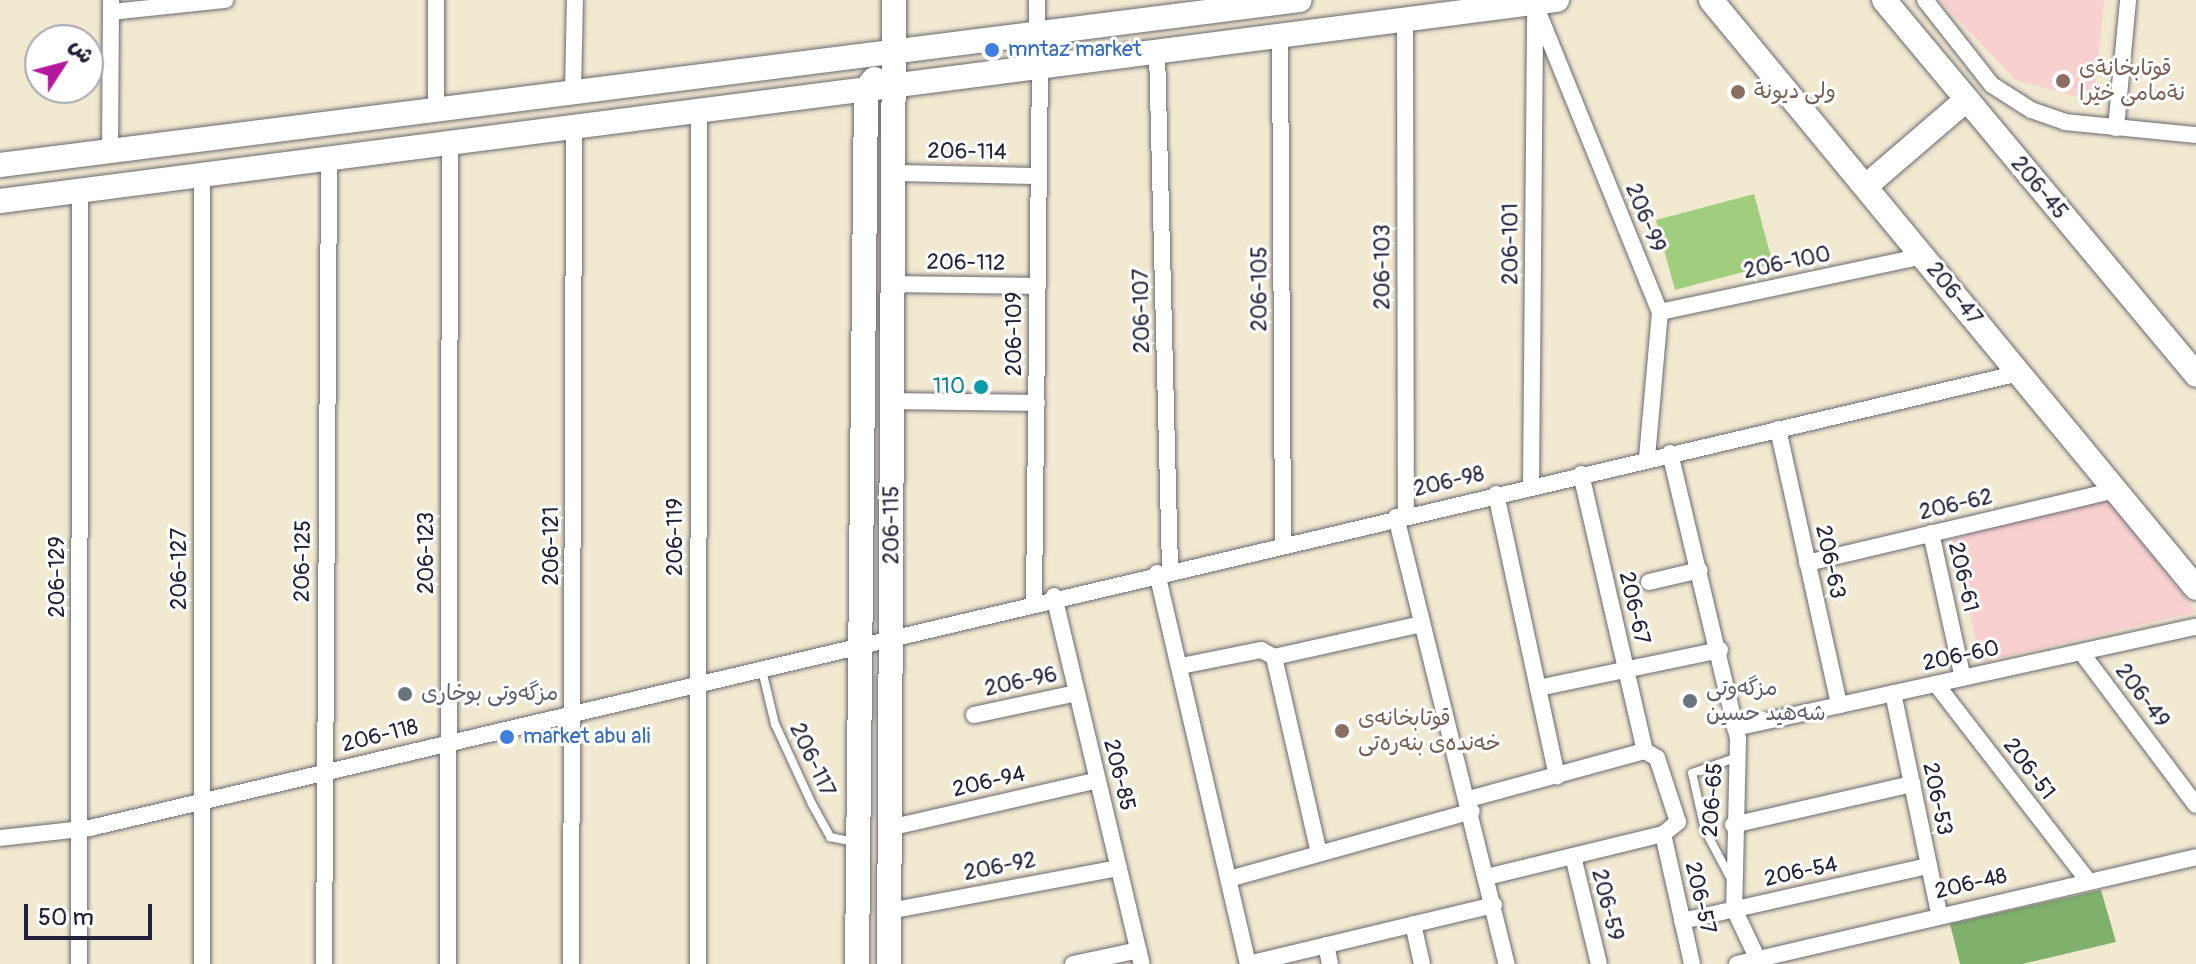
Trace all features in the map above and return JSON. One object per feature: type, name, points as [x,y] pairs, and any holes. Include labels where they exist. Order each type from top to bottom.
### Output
[{"type":"street","points":[[110,151],[111,6],[225,0]]},
{"type":"street","points":[[436,0],[436,110]]},
{"type":"street","points":[[573,92],[575,0]]},
{"type":"street","name":"206-115","points":[[889,964],[896,85],[894,0]]},
{"type":"street","points":[[1037,0],[1037,33]]},
{"type":"street","points":[[0,165],[1300,0]]},
{"type":"street","name":"206-47","points":[[1711,0],[2196,588]]},
{"type":"street","name":"206-45","points":[[1884,0],[2196,375]]},
{"type":"street","points":[[1925,0],[1992,85],[2052,119],[2196,135]]},
{"type":"street","points":[[2116,128],[2128,0]]},
{"type":"street","points":[[0,201],[1546,1]]},
{"type":"street","name":"206-99","points":[[1546,1],[1660,312],[1647,459]]},
{"type":"street","name":"206-101","points":[[1531,486],[1546,1]]},
{"type":"street","name":"206-103","points":[[1405,20],[1401,516],[1422,624],[1470,805],[1507,964]]},
{"type":"street","name":"206-105","points":[[1280,36],[1283,543]]},
{"type":"street","points":[[866,89],[895,51]]},
{"type":"street","name":"206-107","points":[[1157,51],[1164,571],[1181,666],[1248,964]]},
{"type":"street","name":"206-109","points":[[1034,601],[1040,67]]},
{"type":"street","points":[[1866,186],[1966,100],[1992,85]]},
{"type":"street","name":"206-115","points":[[857,964],[866,89]]},
{"type":"street","name":"206-119","points":[[698,964],[699,111]]},
{"type":"street","name":"206-121","points":[[571,964],[575,715],[574,127]]},
{"type":"street","name":"206-123","points":[[448,964],[450,143]]},
{"type":"street","name":"206-125","points":[[324,964],[329,159]]},
{"type":"street","name":"206-114","points":[[895,173],[1038,176]]},
{"type":"street","name":"206-127","points":[[202,175],[202,964]]},
{"type":"street","name":"206-129","points":[[79,964],[80,191]]},
{"type":"street","name":"206-100","points":[[1660,312],[1923,256]]},
{"type":"street","name":"206-112","points":[[894,284],[1038,286]]},
{"type":"street","name":"206-98","points":[[862,645],[891,642],[1054,596],[2019,373]]},
{"type":"street","points":[[893,401],[1037,403]]},
{"type":"street","name":"206-63","points":[[1778,429],[1839,705]]},
{"type":"street","name":"206-65","points":[[1670,453],[1720,650],[1735,728],[1739,757],[1731,879],[1734,909],[1759,962]]},
{"type":"street","name":"206-67","points":[[1581,474],[1626,670],[1651,754]]},
{"type":"street","name":"206-62","points":[[1807,563],[2115,490]]},
{"type":"street","points":[[1496,494],[1557,776]]},
{"type":"street","name":"206-61","points":[[1931,533],[1963,678]]},
{"type":"street","points":[[1649,582],[1700,570]]},
{"type":"street","name":"206-85","points":[[1054,596],[1141,957]]},
{"type":"street","points":[[1181,666],[1261,650],[1274,657],[1422,624]]},
{"type":"street","name":"206-60","points":[[1735,728],[2196,627]]},
{"type":"street","name":"206-118","points":[[0,838],[79,829],[575,715],[862,645]]},
{"type":"street","points":[[1538,688],[1720,650]]},
{"type":"street","name":"206-49","points":[[2081,652],[2196,805]]},
{"type":"street","points":[[1274,657],[1318,849]]},
{"type":"street","name":"206-51","points":[[1936,684],[2088,881]]},
{"type":"street","name":"206-96","points":[[974,715],[1077,693]]},
{"type":"street","name":"206-53","points":[[1893,693],[1939,914]]},
{"type":"street","points":[[1229,879],[1311,857],[1318,849],[1557,776],[1651,754]]},
{"type":"street","name":"206-57","points":[[1651,754],[1678,822],[1663,834],[1692,964]]},
{"type":"street","name":"206-94","points":[[889,828],[1098,780]]},
{"type":"street","points":[[1733,825],[1912,784]]},
{"type":"street","points":[[1487,877],[1663,834]]},
{"type":"street","name":"206-59","points":[[1573,856],[1599,964]]},
{"type":"street","name":"206-48","points":[[1737,964],[1759,962],[1939,914],[2196,857]]},
{"type":"street","name":"206-54","points":[[1682,921],[1929,866]]},
{"type":"street","name":"206-92","points":[[889,911],[1119,868]]},
{"type":"street","points":[[1248,964],[1494,905]]},
{"type":"street","points":[[1413,924],[1422,964]]},
{"type":"street","points":[[1326,945],[1330,964]]},
{"type":"street","points":[[1073,964],[1141,957]]},
{"type":"lane","name":"206-117","points":[[762,669],[775,724],[830,837],[858,843]]},
{"type":"lane","points":[[1731,879],[1705,830],[1692,773],[1739,757]]},
{"type":"shaded area","points":[[1939,0],[2104,0],[2094,101],[2016,80]]},
{"type":"shaded area","points":[[2107,497],[2196,612],[1981,662],[1952,539]]},
{"type":"green space","points":[[1754,194],[1773,264],[1675,290],[1656,220]]},
{"type":"green space","points":[[2101,890],[2116,942],[2022,964],[1960,964],[1950,924]]},
{"type":"place","name":"mntaz market","points":[[992,50]]},
{"type":"place","name":"قوتابخانةى نةمامى خێرا","points":[[2063,81]]},
{"type":"place","name":"ولی دیونة","points":[[1738,92]]},
{"type":"place","name":"110","points":[[981,387]]},
{"type":"place","name":"مزگەوتی بوخاری","points":[[405,694]]},
{"type":"place","name":"مزگەوتی شەهید حسين","points":[[1690,701]]},
{"type":"place","name":"قوتابخانەی خەندەی بنەرەتی","points":[[1342,731]]},
{"type":"place","name":"market abu ali","points":[[507,737]]}]
